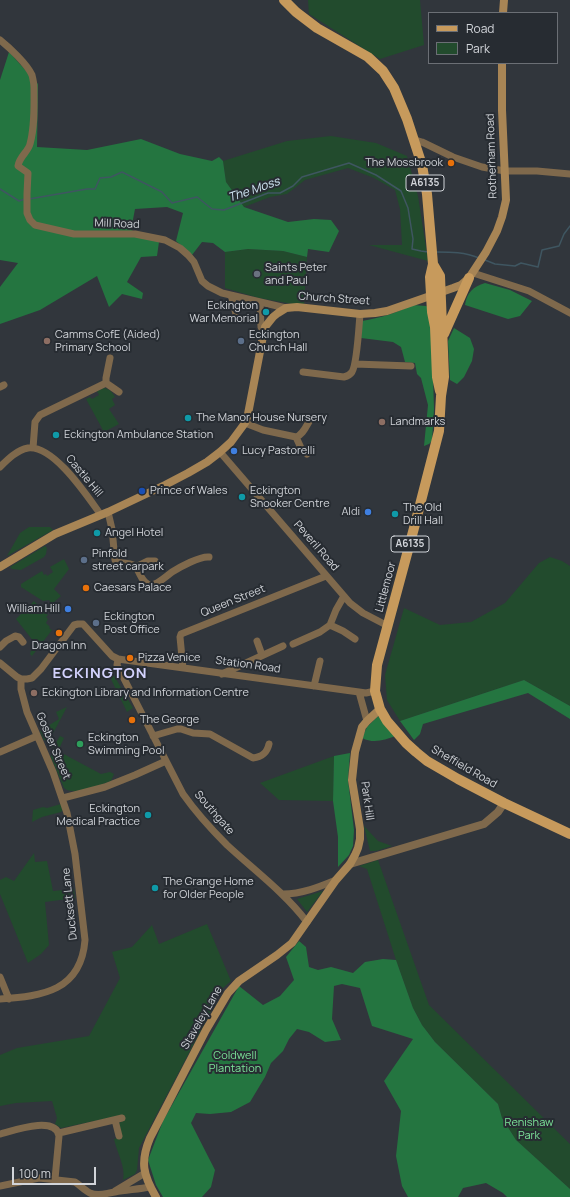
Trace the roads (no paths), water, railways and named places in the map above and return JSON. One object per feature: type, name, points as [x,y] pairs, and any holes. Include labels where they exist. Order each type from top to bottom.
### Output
[{"type":"main road","name":"A6135","points":[[284,0],[296,12],[318,28],[368,57],[383,71],[394,88],[415,140],[422,165],[427,194],[436,294]]},
{"type":"main road","points":[[503,12],[504,0]]},
{"type":"main road","name":"Rotherham Road","points":[[436,294],[461,285],[471,275],[486,252],[497,231],[502,217],[506,200],[502,110],[502,64]]},
{"type":"main road","points":[[443,336],[471,275]]},
{"type":"main road","name":"Church Street","points":[[0,567],[55,534],[104,514],[188,473],[220,452],[238,434],[246,423],[264,332],[272,317],[286,308],[296,307],[360,314],[387,311],[436,294]]},
{"type":"main road","name":"Littlemoor","points":[[436,294],[435,327],[437,377],[441,396]]},
{"type":"main road","name":"Littlemoor","points":[[375,691],[377,665],[439,431],[441,396],[444,377],[443,336],[436,294]]},
{"type":"main road","name":"Sheffield Road","points":[[375,691],[380,709],[387,721],[406,743],[427,761],[504,803]]},
{"type":"main road","name":"Park Hill","points":[[336,880],[350,864],[358,848],[360,839],[360,829],[352,780],[360,732],[367,721],[380,709]]},
{"type":"main road","name":"A6135","points":[[504,803],[570,834]]},
{"type":"main road","name":"Staveley Lane","points":[[156,1197],[145,1174],[144,1160],[146,1149],[150,1138],[206,1030],[228,993],[239,981],[285,950],[292,943],[336,880]]},
{"type":"street","name":"Mill Road","points":[[0,40],[25,65],[31,74],[33,81],[33,133],[30,147],[18,162],[18,166],[28,173],[27,213],[30,220],[35,225],[74,234],[135,234],[165,240],[180,248],[188,255],[194,262],[202,280],[208,286],[222,293],[286,308]]},
{"type":"street","points":[[415,140],[453,157],[482,167],[505,171],[537,171],[570,174]]},
{"type":"street","points":[[471,275],[529,292],[570,313]]},
{"type":"street","points":[[231,295],[236,314]]},
{"type":"street","points":[[260,302],[261,327],[264,332]]},
{"type":"street","points":[[303,372],[344,377],[349,376],[355,364],[360,314]]},
{"type":"street","points":[[110,358],[104,370],[106,383],[119,392]]},
{"type":"street","points":[[355,364],[408,366],[405,374]]},
{"type":"street","points":[[2,462],[18,452],[27,448],[33,448],[35,422],[40,415],[106,383]]},
{"type":"street","points":[[246,423],[263,430],[296,437],[300,436],[310,420]]},
{"type":"street","points":[[296,437],[301,448],[307,454]]},
{"type":"street","name":"Castle Hill","points":[[33,448],[47,453],[59,462],[104,514]]},
{"type":"street","name":"Peveril Road","points":[[220,452],[344,596],[357,609],[388,626]]},
{"type":"street","points":[[104,514],[112,529],[115,560],[118,563],[131,564],[136,567],[146,583],[152,585],[158,583],[179,568],[203,557],[209,557]]},
{"type":"street","points":[[136,567],[144,562],[155,562]]},
{"type":"street","name":"Queen Street","points":[[183,668],[181,634],[326,576]]},
{"type":"street","points":[[301,649],[295,642],[320,632],[330,625],[344,596]]},
{"type":"street","points":[[0,663],[12,675],[21,679],[32,678],[74,625],[78,624],[83,624],[112,656],[118,659]]},
{"type":"street","points":[[330,625],[344,631],[355,639]]},
{"type":"street","points":[[0,647],[6,641],[15,636],[19,637],[23,642]]},
{"type":"street","points":[[257,641],[262,655]]},
{"type":"street","points":[[222,674],[283,646]]},
{"type":"street","name":"Station Road","points":[[118,659],[366,693],[375,691]]},
{"type":"street","name":"Southgate","points":[[118,659],[117,665],[183,794],[195,810],[226,844],[283,894],[307,922]]},
{"type":"street","points":[[314,686],[320,661]]},
{"type":"street","name":"Gosber Street","points":[[21,679],[23,701],[63,798]]},
{"type":"street","points":[[358,692],[367,721]]},
{"type":"street","points":[[154,736],[176,729],[193,733],[210,734],[253,758],[258,758],[264,754],[269,744]]},
{"type":"street","points":[[0,752],[37,736]]},
{"type":"street","points":[[63,798],[105,788],[166,761]]},
{"type":"street","name":"Ducksett Lane","points":[[0,999],[47,993],[60,986],[71,977],[79,965],[84,952],[86,940],[75,854],[63,798]]},
{"type":"street","points":[[350,864],[484,824],[498,812],[504,803]]},
{"type":"street","points":[[283,894],[293,894],[312,890],[336,880]]},
{"type":"street","points":[[0,977],[9,998]]},
{"type":"street","points":[[59,1133],[118,1119],[119,1136]]},
{"type":"street","points":[[0,1134],[42,1125],[55,1128],[59,1133],[55,1179]]},
{"type":"street","points":[[113,1192],[145,1174]]},
{"type":"street","points":[[0,1186],[33,1178],[55,1179],[75,1182],[88,1192],[95,1195],[150,1187]]},
{"type":"waterway","name":"The Moss","points":[[29,199],[95,189],[100,178],[111,177],[122,172],[162,192],[172,203],[197,197],[212,209],[224,210],[268,193],[280,193],[293,186],[302,177],[349,163],[376,175],[401,191],[408,208],[413,239],[412,249],[428,252]]},
{"type":"waterway","name":"The Moss","points":[[0,189],[19,201],[25,199]]},
{"type":"waterway","name":"The Moss","points":[[485,260],[495,264],[515,266],[521,263],[538,267],[542,250],[559,246],[564,234],[570,226]]},
{"type":"waterway","name":"The Moss","points":[[436,252],[463,253],[479,258]]},
{"type":"place","name":"The Mossbrook","points":[[451,163]]},
{"type":"place","name":"Saints Peter and Paul","points":[[257,274]]},
{"type":"place","name":"Eckington War Memorial","points":[[266,312]]},
{"type":"place","name":"Camms CofE (Aided) Primary School","points":[[47,341]]},
{"type":"place","name":"Eckington Church Hall","points":[[241,341]]},
{"type":"place","name":"The Manor House Nursery","points":[[188,418]]},
{"type":"place","name":"Landmarks","points":[[382,422]]},
{"type":"place","name":"Eckington Ambulance Station","points":[[56,435]]},
{"type":"place","name":"Lucy Pastorelli","points":[[234,451]]},
{"type":"place","name":"Prince of Wales","points":[[142,491]]},
{"type":"place","name":"Eckington Snooker Centre","points":[[242,497]]},
{"type":"place","name":"Aldi","points":[[368,512]]},
{"type":"place","name":"The Old Drill Hall","points":[[395,514]]},
{"type":"place","name":"Angel Hotel","points":[[97,533]]},
{"type":"place","name":"Pinfold street carpark","points":[[84,560]]},
{"type":"place","name":"Caesars Palace","points":[[86,588]]},
{"type":"place","name":"William Hill","points":[[68,609]]},
{"type":"place","name":"Eckington Post Office","points":[[96,623]]},
{"type":"place","name":"Dragon Inn","points":[[59,633]]},
{"type":"place","name":"Pizza Venice","points":[[130,658]]},
{"type":"place","name":"Eckington Library and Information Centre","points":[[34,693]]},
{"type":"place","name":"The George","points":[[132,720]]},
{"type":"place","name":"Eckington Swimming Pool","points":[[80,744]]},
{"type":"place","name":"Eckington Medical Practice","points":[[148,815]]},
{"type":"place","name":"The Grange Home for Older People","points":[[155,888]]},
{"type":"district","name":"ECKINGTON","points":[[100,674]]},
{"type":"park label","name":"Coldwell Plantation","points":[[235,1062]]},
{"type":"park label","name":"Renishaw Park","points":[[529,1129]]}]
